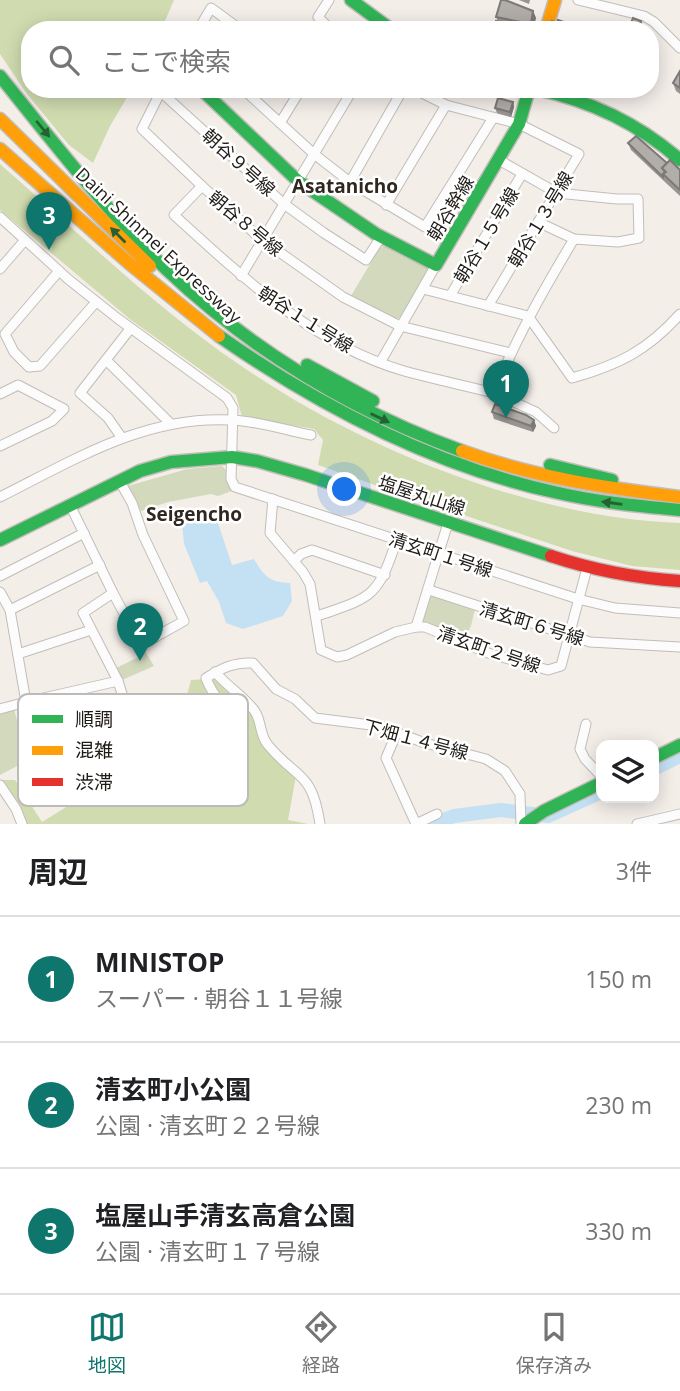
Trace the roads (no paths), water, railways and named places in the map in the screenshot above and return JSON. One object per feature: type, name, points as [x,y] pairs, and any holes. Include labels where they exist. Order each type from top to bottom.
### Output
[{"type":"main road","points":[[351,0],[380,21]]},
{"type":"main road","points":[[549,21],[555,0]]},
{"type":"main road","name":"Daini Shinmei Expressway","points":[[0,76],[95,191],[193,293],[247,337],[337,396],[395,425],[460,452],[522,472],[586,486],[680,497]]},
{"type":"main road","name":"朝谷幹線","points":[[210,98],[298,181],[381,237],[436,265],[519,124],[526,98]]},
{"type":"main road","points":[[574,98],[624,118],[662,142],[680,160]]},
{"type":"main road","name":"Daini Shinmei Expressway","points":[[0,119],[186,300],[301,389]]},
{"type":"main road","name":"Daini Shinmei Expressway","points":[[0,149],[177,303],[239,350],[301,389],[387,436],[481,472],[578,497],[680,510]]},
{"type":"main road","points":[[167,268],[275,346],[373,401]]},
{"type":"main road","name":"塩屋丸山線","points":[[0,540],[119,480],[171,462],[232,457],[306,475],[587,568],[646,579],[680,581]]},
{"type":"main road","points":[[550,465],[620,482],[680,492]]},
{"type":"main road","points":[[659,756],[680,745]]},
{"type":"main road","points":[[524,819],[596,785]]},
{"type":"street","points":[[322,21],[318,17],[329,0]]},
{"type":"street","points":[[578,0],[644,16],[652,21]]},
{"type":"street","points":[[203,21],[211,8],[229,21]]},
{"type":"street","points":[[659,27],[680,48]]},
{"type":"street","name":"朝谷８号線","points":[[158,98],[142,128],[201,186],[261,239],[343,297],[400,326],[510,353]]},
{"type":"street","name":"朝谷９号線","points":[[170,98],[284,204],[324,233],[366,260],[381,237]]},
{"type":"street","points":[[253,98],[314,154],[350,182],[425,228],[493,118]]},
{"type":"street","points":[[280,123],[295,98]]},
{"type":"street","points":[[241,275],[348,98]]},
{"type":"street","points":[[350,182],[398,98]]},
{"type":"street","points":[[432,98],[446,105],[519,124]]},
{"type":"street","points":[[386,205],[446,105]]},
{"type":"street","name":"朝谷１３号線","points":[[488,306],[579,154],[519,124]]},
{"type":"street","points":[[499,160],[557,193],[617,200],[638,199],[639,238],[618,242],[574,239],[538,222]]},
{"type":"street","name":"朝谷１５号線","points":[[450,296],[522,174]]},
{"type":"street","name":"朝谷１１号線","points":[[201,186],[174,215],[261,292],[351,349],[400,369],[494,393],[536,412],[554,428]]},
{"type":"street","points":[[0,217],[96,302],[227,398],[233,408],[232,457]]},
{"type":"street","points":[[494,393],[528,316],[574,239]]},
{"type":"street","points":[[0,269],[25,240]]},
{"type":"street","points":[[381,361],[436,265]]},
{"type":"street","points":[[60,271],[5,334],[14,352],[29,367],[40,366],[96,302]]},
{"type":"street","points":[[423,289],[528,316],[572,378],[599,370],[634,354],[661,335],[680,314]]},
{"type":"street","points":[[122,438],[108,418],[80,393],[130,329]]},
{"type":"street","points":[[106,360],[171,424]]},
{"type":"street","points":[[0,394],[18,385],[64,409],[52,421],[0,446]]},
{"type":"street","points":[[0,497],[122,438],[146,429],[191,420],[234,420],[311,435]]},
{"type":"street","name":"清玄町１号線","points":[[232,457],[231,480],[235,487],[578,599],[615,608],[680,613]]},
{"type":"street","points":[[70,505],[141,645],[184,621],[143,535],[132,503],[119,480]]},
{"type":"street","name":"清玄町２号線","points":[[273,499],[271,533],[310,584],[321,650],[337,657],[347,655],[395,632],[416,627],[439,632],[462,644],[548,670],[561,666],[587,568]]},
{"type":"street","points":[[416,627],[449,523]]},
{"type":"street","points":[[0,576],[84,533]]},
{"type":"street","points":[[317,616],[363,600],[376,590],[385,575],[397,540]]},
{"type":"street","points":[[294,561],[301,554],[312,550],[385,575]]},
{"type":"street","points":[[10,610],[100,565]]},
{"type":"street","name":"清玄町６号線","points":[[429,590],[569,637],[607,644],[680,647]]},
{"type":"street","points":[[0,592],[10,610],[25,694]]},
{"type":"street","points":[[113,593],[83,613],[122,694]]},
{"type":"street","points":[[18,654],[91,630]]},
{"type":"street","name":"下畑１４号線","points":[[215,694],[206,678],[224,667],[253,663],[276,689],[295,699],[315,718],[379,726],[425,743],[486,759],[505,771],[514,784],[520,794],[524,819]]},
{"type":"street","points":[[215,672],[236,694]]},
{"type":"street","points":[[61,694],[118,681]]},
{"type":"street","points":[[0,709],[18,704]]},
{"type":"street","points":[[248,705],[258,716],[264,742],[305,779],[311,788],[320,824]]},
{"type":"street","points":[[586,724],[580,749],[596,771]]},
{"type":"street","points":[[395,737],[386,758],[416,824],[437,814]]},
{"type":"street","points":[[0,785],[16,809],[22,824]]},
{"type":"street","points":[[638,824],[680,814]]},
{"type":"water","points":[[217,520],[232,565],[254,559],[268,577],[290,583],[292,601],[283,616],[243,629],[226,623],[219,602],[207,581],[200,583],[184,544],[182,524]]},
{"type":"waterway","points":[[659,766],[680,756]]},
{"type":"waterway","points":[[432,824],[454,816],[501,810],[548,816],[596,794]]},
{"type":"place","name":"塩屋山手清玄高倉公園","points":[[49,250]]},
{"type":"place","name":"MINISTOP","points":[[506,418]]},
{"type":"place","name":"清玄町小公園","points":[[140,661]]},
{"type":"district","name":"Asatanicho","points":[[345,186]]},
{"type":"district","name":"Seigencho","points":[[194,514]]}]
